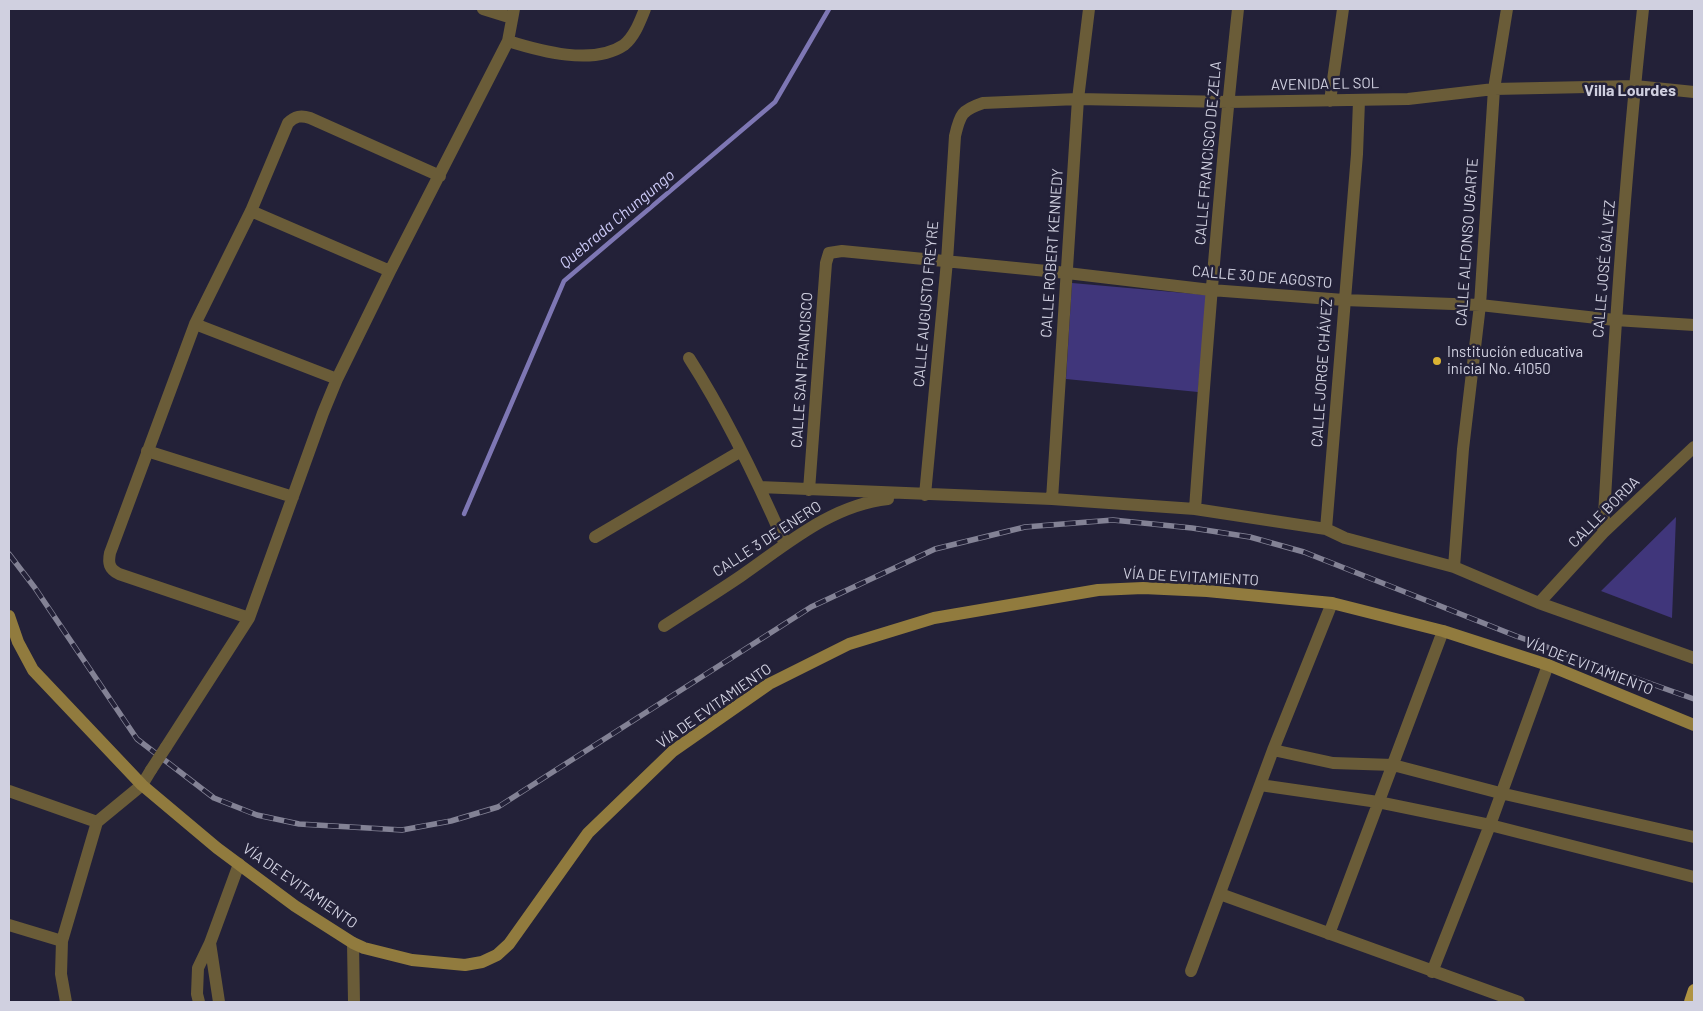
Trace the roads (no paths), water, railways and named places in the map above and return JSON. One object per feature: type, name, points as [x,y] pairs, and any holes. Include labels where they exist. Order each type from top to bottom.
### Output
[{"type":"main road","name":"VÍA DE EVITAMIENTO","points":[[9,616],[18,642],[33,670],[142,785],[217,848],[295,906],[353,943],[364,948],[412,960],[465,965],[482,962],[498,955],[509,944],[588,833],[673,751],[769,684],[849,644],[934,618],[1098,590],[1143,588],[1207,591],[1332,603],[1443,631],[1548,665],[1694,725]]},
{"type":"main road","points":[[1690,1002],[1694,990]]},
{"type":"street","points":[[66,1002],[62,974],[62,941],[96,822],[142,785],[249,618],[337,379],[508,41],[513,13],[483,9]]},
{"type":"street","points":[[508,41],[537,50],[578,55],[606,54],[625,44],[638,27],[645,9]]},
{"type":"street","name":"CALLE ROBERT KENNEDY","points":[[1052,499],[1078,99],[1089,9]]},
{"type":"street","name":"CALLE FRANCISCO DE ZELA","points":[[1195,509],[1211,290],[1238,9]]},
{"type":"street","points":[[1330,101],[1343,9]]},
{"type":"street","name":"CALLE ALFONSO UGARTE","points":[[1454,567],[1463,449],[1480,305],[1494,89],[1507,9]]},
{"type":"street","name":"CALLE JOSÉ GÁLVEZ","points":[[1603,533],[1615,320],[1635,86],[1644,9]]},
{"type":"street","name":"AVENIDA EL SOL","points":[[960,116],[968,108],[983,103],[1078,99],[1228,102],[1330,101],[1408,99],[1494,89],[1635,86],[1694,92]]},
{"type":"street","name":"CALLE JORGE CHÁVEZ","points":[[1326,529],[1357,154],[1359,100]]},
{"type":"street","name":"CALLE AUGUSTO FREYRE","points":[[925,494],[947,261],[955,136],[960,116]]},
{"type":"street","points":[[249,618],[119,574],[110,567],[110,553],[195,324],[250,211],[288,123],[294,117],[310,118],[440,176]]},
{"type":"street","points":[[250,211],[390,271]]},
{"type":"street","name":"CALLE 30 DE AGOSTO","points":[[829,253],[842,251],[947,261],[1211,290],[1344,300],[1480,305],[1615,320],[1694,326]]},
{"type":"street","name":"CALLE SAN FRANCISCO","points":[[809,490],[826,263],[829,253]]},
{"type":"street","points":[[195,324],[337,379]]},
{"type":"street","points":[[690,358],[712,392],[785,544]]},
{"type":"street","name":"CALLE BORDA","points":[[1539,603],[1603,533],[1694,446]]},
{"type":"street","points":[[147,451],[293,497]]},
{"type":"street","points":[[595,537],[741,451]]},
{"type":"street","points":[[759,487],[1052,499],[1195,509],[1326,529],[1345,538],[1454,567],[1539,603],[1694,658]]},
{"type":"street","name":"CALLE 3 DE ENERO","points":[[664,626],[741,576],[815,524],[861,504],[925,494]]},
{"type":"street","points":[[1191,971],[1273,750],[1332,603]]},
{"type":"street","points":[[1329,934],[1443,631]]},
{"type":"street","points":[[1432,972],[1490,825],[1500,793],[1548,665]]},
{"type":"street","points":[[1273,750],[1332,763],[1393,765],[1500,793],[1694,837]]},
{"type":"street","points":[[1260,785],[1378,802],[1490,825],[1694,877]]},
{"type":"street","points":[[9,791],[96,822]]},
{"type":"street","points":[[199,1002],[197,994],[198,968],[210,943],[239,864]]},
{"type":"street","points":[[1220,894],[1519,1002]]},
{"type":"street","points":[[9,925],[62,941]]},
{"type":"street","points":[[210,943],[218,1002]]},
{"type":"street","points":[[353,943],[354,1002]]},
{"type":"waterway","name":"Quebrada Chungungo","points":[[464,514],[564,281],[775,102],[829,9]]},
{"type":"railway","points":[[9,554],[35,588],[137,739],[214,798],[257,815],[299,824],[402,830],[451,821],[498,807],[811,607],[935,549],[1025,527],[1113,520],[1192,528],[1250,537],[1304,552],[1516,636],[1694,699]]},
{"type":"place","name":"Institución educativa inicial No. 41050","points":[[1437,361]]},
{"type":"district","name":"Villa Lourdes","points":[[1630,91]]}]
